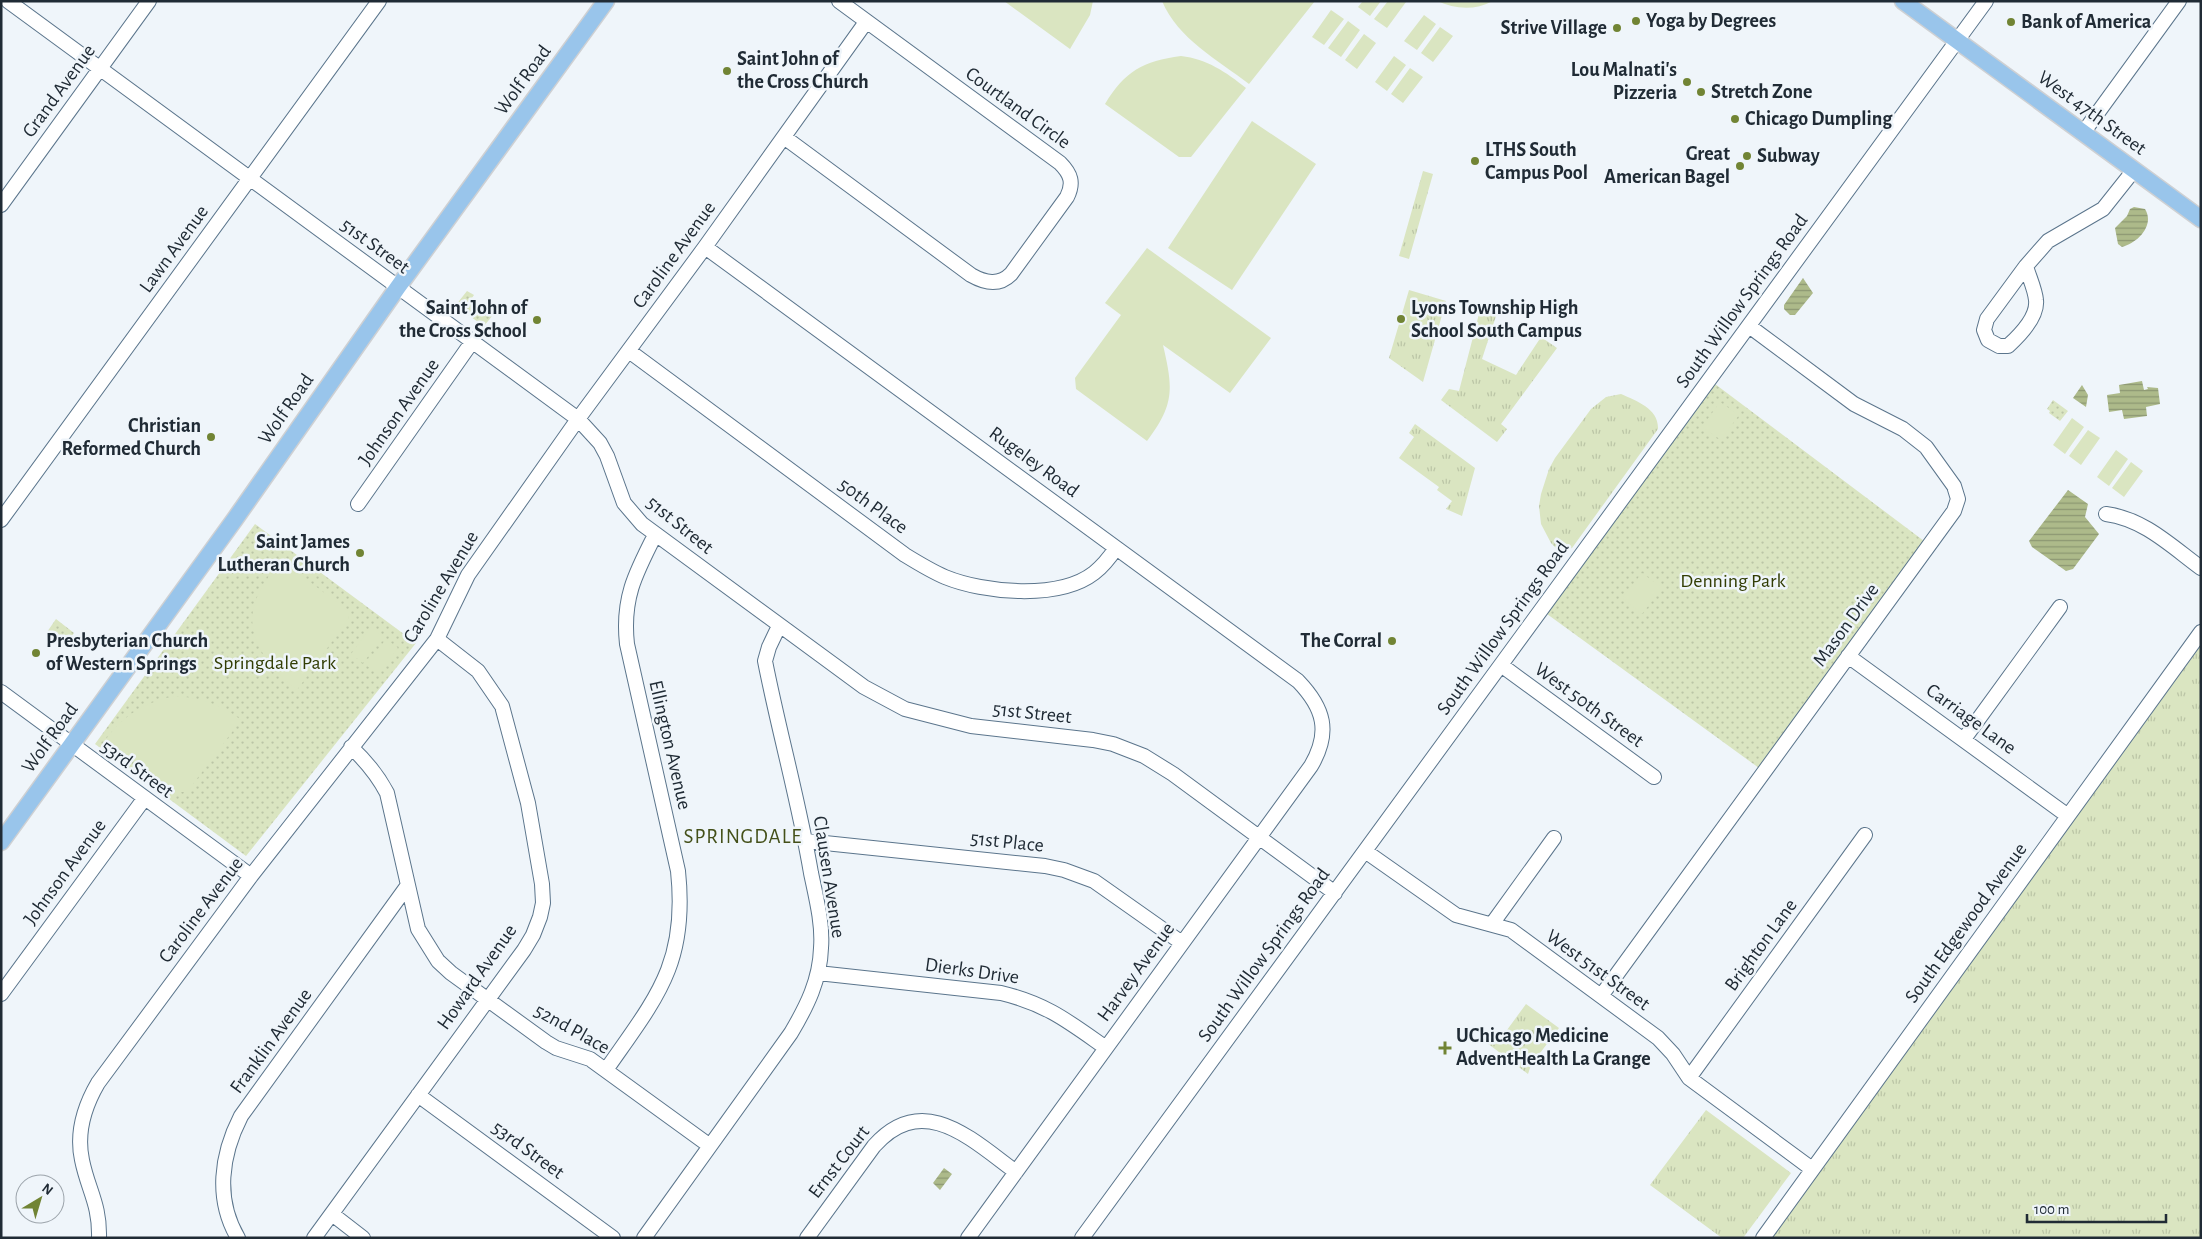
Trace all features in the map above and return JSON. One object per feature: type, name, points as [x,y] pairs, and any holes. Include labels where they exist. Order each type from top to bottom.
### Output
[{"type":"main road","name":"Wolf Road","points":[[1,842],[235,519],[398,287],[606,1]]},
{"type":"main road","name":"West 47th Street","points":[[1903,1],[2201,219]]},
{"type":"street","name":"51st Street","points":[[8,1],[578,419],[600,444],[607,456],[624,503],[642,524],[864,687],[905,709],[971,726],[1093,740],[1129,749],[1162,767],[1334,892]]},
{"type":"street","name":"Grand Avenue","points":[[1,205],[149,1]]},
{"type":"street","name":"Lawn Avenue","points":[[1,520],[379,1]]},
{"type":"street","name":"Courtland Circle","points":[[784,137],[971,275],[989,282],[1005,280],[1011,274],[1067,198],[1071,189],[1070,176],[1060,163],[838,1]]},
{"type":"street","name":"South Willow Springs Road","points":[[1082,1238],[1986,1]]},
{"type":"street","points":[[2083,133],[2179,1]]},
{"type":"street","name":"Caroline Avenue","points":[[99,1238],[100,1219],[82,1160],[80,1137],[87,1102],[98,1083],[251,876],[437,639],[468,574],[866,22]]},
{"type":"street","points":[[2026,266],[2036,299],[2035,311],[2017,338],[2008,346],[1999,346],[1988,340],[1984,330],[1987,319],[2026,266],[2048,241],[2103,209],[2134,170]]},
{"type":"street","name":"Rugeley Road","points":[[705,247],[1298,681],[1315,702],[1323,724]]},
{"type":"street","name":"Mason Drive","points":[[1601,996],[1954,511],[1958,498],[1954,486],[1926,447],[1903,428],[1854,404],[1749,326]]},
{"type":"street","name":"Johnson Avenue","points":[[358,504],[472,342]]},
{"type":"street","name":"50th Place","points":[[629,352],[905,555],[947,578],[986,588],[1014,592],[1064,586],[1093,574],[1116,548]]},
{"type":"street","points":[[2106,514],[2130,519],[2146,526],[2201,568]]},
{"type":"street","name":"Ellington Avenue","points":[[606,1070],[656,997],[669,971],[680,929],[681,902],[678,871],[627,644],[625,627],[629,590],[655,535]]},
{"type":"street","points":[[1964,739],[2060,607]]},
{"type":"street","name":"Clausen Avenue","points":[[644,1238],[791,1033],[808,1004],[818,972],[822,947],[819,916],[806,841],[765,661],[779,626]]},
{"type":"street","name":"South Edgewood Avenue","points":[[1763,1238],[2201,632]]},
{"type":"street","name":"Howard Avenue","points":[[314,1238],[534,935],[542,910],[542,884],[528,803],[502,706],[478,672],[437,639]]},
{"type":"street","name":"Carriage Lane","points":[[1848,656],[2068,816]]},
{"type":"street","name":"West 50th Street","points":[[1501,665],[1654,777]]},
{"type":"street","name":"53rd Street","points":[[1,692],[251,876]]},
{"type":"street","name":"Harvey Avenue","points":[[968,1238],[1318,755],[1322,743],[1323,724]]},
{"type":"street","name":"52nd Place","points":[[351,747],[368,763],[387,793],[418,929],[428,948],[438,961],[451,973],[546,1042],[556,1048],[590,1059],[710,1146]]},
{"type":"street","name":"Johnson Avenue","points":[[1,994],[144,799]]},
{"type":"street","name":"Brighton Lane","points":[[1689,1078],[1865,835]]},
{"type":"street","points":[[1492,924],[1554,838]]},
{"type":"street","name":"51st Place","points":[[806,841],[1046,866],[1064,870],[1094,881],[1182,943]]},
{"type":"street","name":"West 51st Street","points":[[1365,851],[1456,916],[1511,930],[1667,1046],[1689,1078],[1812,1169]]},
{"type":"street","name":"Franklin Avenue","points":[[238,1238],[223,1195],[225,1159],[232,1132],[241,1116],[408,885]]},
{"type":"street","name":"Dierks Drive","points":[[818,972],[1001,992],[1020,997],[1053,1011],[1106,1048]]},
{"type":"street","name":"53rd Street","points":[[418,1095],[613,1238]]},
{"type":"street","name":"Ernst Court","points":[[807,1238],[883,1135],[906,1122],[932,1121],[945,1124],[958,1130],[1016,1172]]},
{"type":"street","points":[[332,1214],[363,1238]]},
{"type":"green space","points":[[1004,1],[1093,1],[1090,15],[1070,49]]},
{"type":"green space","points":[[1162,1],[1315,1],[1249,84],[1188,38],[1178,27]]},
{"type":"green space","points":[[1363,1],[1381,1],[1370,16],[1358,7]]},
{"type":"green space","points":[[1388,1],[1406,2],[1387,28],[1374,19]]},
{"type":"green space","points":[[1437,1],[1493,1],[1472,8],[1465,8]]},
{"type":"green space","points":[[1331,10],[1344,19],[1324,45],[1312,37]]},
{"type":"green space","points":[[1424,15],[1436,24],[1417,50],[1404,41]]},
{"type":"green space","points":[[1348,21],[1360,30],[1341,57],[1328,48]]},
{"type":"green space","points":[[1440,27],[1453,36],[1433,62],[1421,53]]},
{"type":"green space","points":[[1364,34],[1376,43],[1357,69],[1345,60]]},
{"type":"green space","points":[[1181,56],[1208,63],[1246,88],[1191,157],[1179,157],[1105,104],[1120,83],[1136,70],[1156,61]]},
{"type":"green space","points":[[1394,56],[1406,65],[1387,91],[1375,82]]},
{"type":"green space","points":[[1410,68],[1423,77],[1403,103],[1391,94]]},
{"type":"green space","points":[[1252,121],[1316,164],[1232,290],[1168,248]]},
{"type":"green space","points":[[1423,171],[1433,174],[1409,259],[1399,256]]},
{"type":"green space","points":[[1147,248],[1271,338],[1230,393],[1163,345],[1169,373],[1169,395],[1163,416],[1147,441],[1076,389],[1075,378],[1121,315],[1105,303]]},
{"type":"green space","points":[[1409,290],[1446,301],[1423,382],[1389,358]]},
{"type":"green space","points":[[467,291],[474,295],[470,301],[478,306],[490,305],[497,310],[484,326],[455,306]]},
{"type":"green space","points":[[1480,310],[1496,316],[1482,359],[1516,375],[1541,337],[1557,348],[1501,424],[1507,429],[1497,442],[1441,400],[1449,389],[1459,391]]},
{"type":"green space","name":"Denning Park","points":[[1715,384],[1924,541],[1759,768],[1547,614]]},
{"type":"green space","points":[[1621,394],[1640,403],[1651,411],[1655,416],[1658,429],[1572,548],[1563,551],[1557,549],[1551,543],[1541,524],[1539,506],[1549,469],[1591,409],[1606,397]]},
{"type":"green space","points":[[2053,400],[2068,411],[2060,421],[2049,413],[2050,411],[2047,409]]},
{"type":"green space","points":[[1720,402],[1739,415],[1721,440],[1702,427]]},
{"type":"green space","points":[[2072,418],[2084,427],[2065,454],[2053,445]]},
{"type":"green space","points":[[1415,424],[1475,468],[1462,516],[1446,509],[1452,501],[1437,490],[1439,487],[1399,458],[1414,437],[1409,433]]},
{"type":"green space","points":[[2088,430],[2100,438],[2081,465],[2069,456]]},
{"type":"green space","points":[[2116,450],[2128,459],[2109,486],[2097,477]]},
{"type":"green space","points":[[2131,462],[2143,471],[2124,497],[2112,488]]},
{"type":"green space","name":"Springdale Park","points":[[255,524],[416,643],[246,856],[95,744]]},
{"type":"green space","points":[[281,560],[347,610],[349,618],[297,690],[278,673],[262,652],[256,641],[253,629],[252,616],[257,597],[266,580]]},
{"type":"green space","points":[[1642,573],[1662,588],[1642,614],[1622,598]]},
{"type":"green space","points":[[56,619],[74,633],[65,645],[47,632]]},
{"type":"green space","points":[[371,627],[383,637],[363,663],[351,654]]},
{"type":"green space","points":[[386,639],[398,648],[378,674],[366,665]]},
{"type":"green space","points":[[2201,645],[2201,1238],[1772,1238]]},
{"type":"green space","points":[[175,696],[193,698],[210,703],[241,720],[187,792],[178,792],[106,739],[120,723],[136,711],[154,702]]},
{"type":"green space","points":[[1526,1004],[1559,1028],[1531,1065],[1528,1074],[1487,1043],[1507,1030]]},
{"type":"green space","points":[[1706,1110],[1791,1173],[1743,1238],[1722,1238],[1650,1185]]},
{"type":"shaded area","points":[[2134,207],[2145,209],[2148,221],[2143,232],[2134,242],[2122,247],[2118,244],[2115,228],[2127,216],[2130,209]]},
{"type":"shaded area","points":[[1803,278],[1813,293],[1795,315],[1790,315],[1784,309],[1784,305]]},
{"type":"shaded area","points":[[2142,381],[2144,390],[2148,389],[2147,387],[2158,388],[2160,404],[2146,407],[2147,416],[2124,419],[2122,410],[2109,412],[2107,395],[2120,393],[2119,385]]},
{"type":"shaded area","points":[[2082,385],[2088,395],[2086,407],[2073,398]]},
{"type":"shaded area","points":[[2068,490],[2088,504],[2085,517],[2099,534],[2073,569],[2066,571],[2032,547],[2029,541]]},
{"type":"shaded area","points":[[944,1168],[952,1174],[940,1190],[933,1183]]},
{"type":"place","name":"Yoga by Degrees","points":[[1636,21]]},
{"type":"place","name":"Bank of America","points":[[2011,22]]},
{"type":"place","name":"Strive Village","points":[[1617,28]]},
{"type":"place","name":"Saint John of the Cross Church","points":[[727,71]]},
{"type":"place","name":"Lou Malnati's Pizzeria","points":[[1687,82]]},
{"type":"place","name":"Stretch Zone","points":[[1701,92]]},
{"type":"place","name":"Chicago Dumpling","points":[[1735,119]]},
{"type":"place","name":"Subway","points":[[1747,156]]},
{"type":"place","name":"LTHS South Campus Pool","points":[[1475,161]]},
{"type":"place","name":"Great American Bagel","points":[[1740,166]]},
{"type":"place","name":"Lyons Township High School South Campus","points":[[1401,319]]},
{"type":"place","name":"Saint John of the Cross School","points":[[537,320]]},
{"type":"place","name":"Christian Reformed Church","points":[[211,437]]},
{"type":"place","name":"Saint James Lutheran Church","points":[[360,553]]},
{"type":"place","name":"The Corral","points":[[1392,641]]},
{"type":"place","name":"Presbyterian Church of Western Springs","points":[[36,653]]},
{"type":"place","name":"UChicago Medicine AdventHealth La Grange","points":[[1445,1048]]},
{"type":"district","name":"SPRINGDALE","points":[[743,836]]}]
